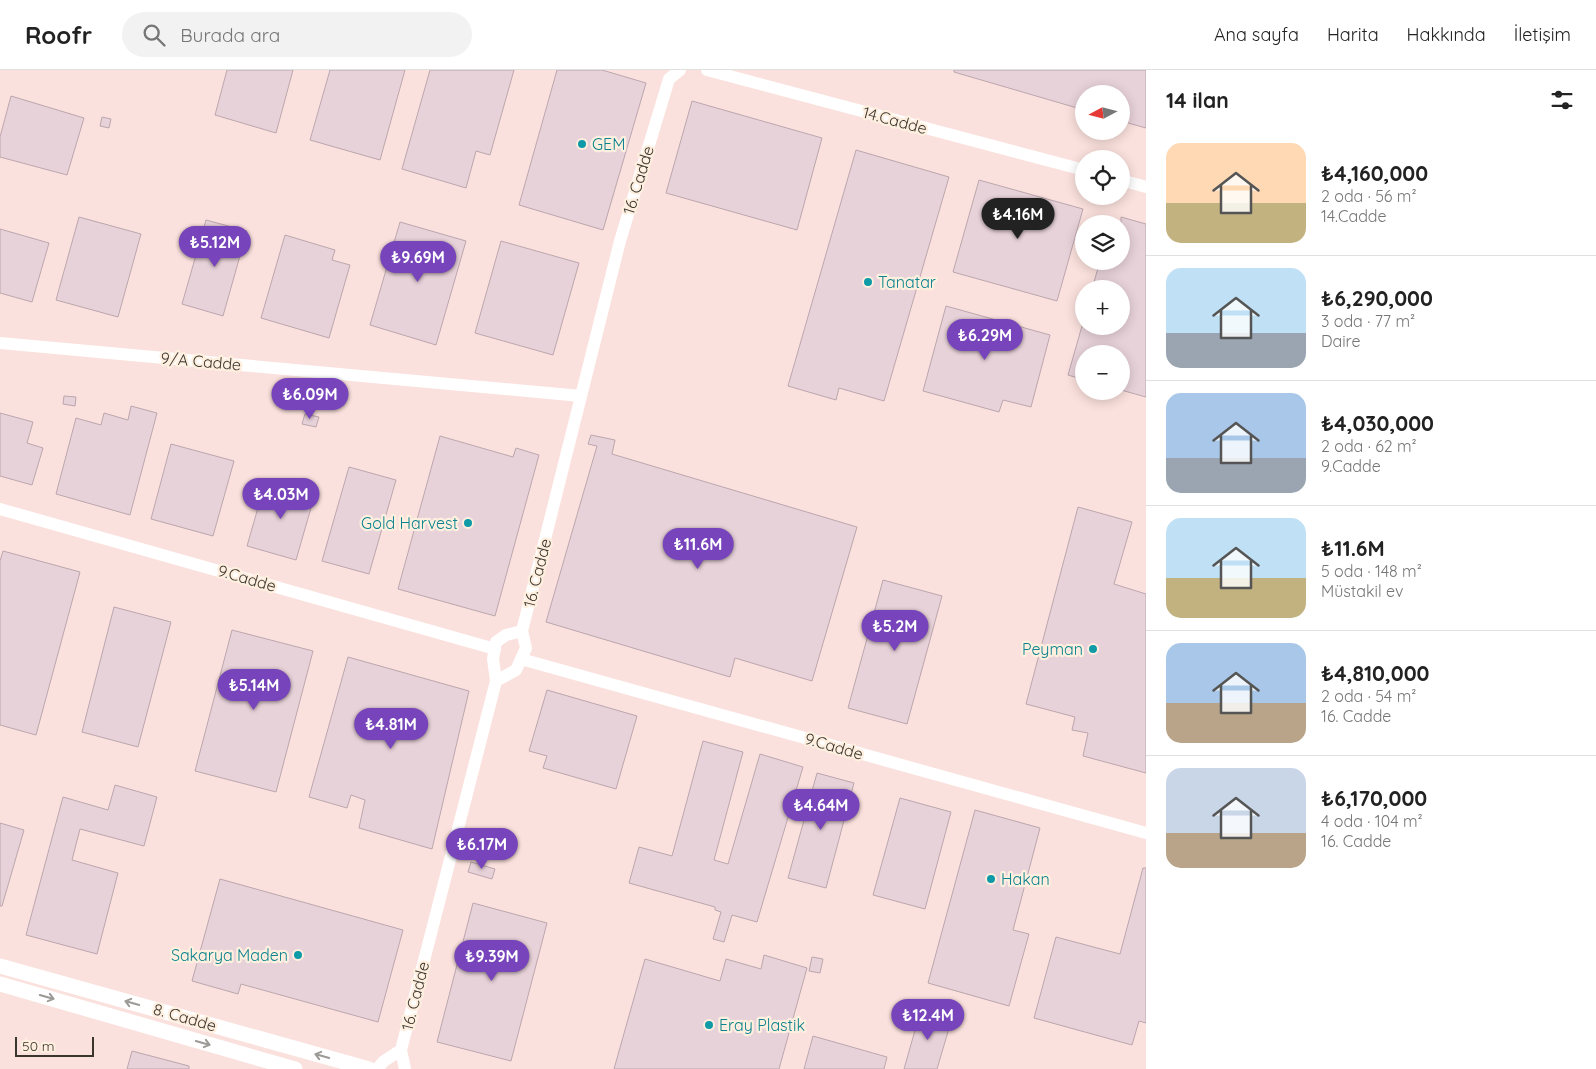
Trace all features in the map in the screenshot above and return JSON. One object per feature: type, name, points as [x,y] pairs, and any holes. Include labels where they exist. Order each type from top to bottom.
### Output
[{"type":"street","name":"16. Cadde","points":[[521,659],[526,648],[522,631],[620,241],[667,75],[680,70]]},
{"type":"street","name":"14.Cadde","points":[[707,70],[1075,168]]},
{"type":"street","points":[[1130,183],[1146,187]]},
{"type":"street","name":"9/A Cadde","points":[[0,343],[581,396]]},
{"type":"street","name":"9.Cadde","points":[[0,509],[495,649]]},
{"type":"street","points":[[521,659],[516,670],[496,681],[493,659],[496,642],[506,635],[522,631]]},
{"type":"street","name":"9.Cadde","points":[[521,659],[1146,833]]},
{"type":"street","name":"16. Cadde","points":[[405,1069],[401,1050],[496,681]]},
{"type":"street","name":"8. Cadde","points":[[0,966],[369,1069]]},
{"type":"street","name":"8. Cadde","points":[[0,984],[295,1069]]},
{"type":"street","points":[[376,1069],[384,1061],[401,1050]]},
{"type":"shaded area","points":[[0,70],[1146,70],[1146,1069],[0,1069]]},
{"type":"building","points":[[227,70],[293,70],[276,133],[215,115]]},
{"type":"building","points":[[330,70],[405,70],[380,160],[310,140]]},
{"type":"building","points":[[430,70],[514,70],[490,155],[476,151],[466,188],[402,169]]},
{"type":"building","name":"GEM","points":[[557,70],[602,70],[646,83],[603,230],[519,205]]},
{"type":"building","points":[[954,70],[1146,70],[1146,128],[1130,124],[1130,85],[1075,85],[1075,107],[954,72]]},
{"type":"building","points":[[11,96],[84,118],[67,175],[0,157],[0,137]]},
{"type":"building","points":[[692,101],[822,138],[797,230],[666,193]]},
{"type":"building","points":[[102,117],[111,119],[109,128],[100,126]]},
{"type":"building","name":"Tanatar","points":[[856,150],[949,177],[884,401],[839,388],[836,400],[788,386]]},
{"type":"building","points":[[979,180],[1083,209],[1081,215],[1075,215],[1075,237],[1057,301],[953,272]]},
{"type":"building","points":[[79,217],[141,234],[118,317],[56,300]]},
{"type":"building","points":[[206,220],[247,231],[223,316],[182,304]]},
{"type":"building","points":[[1130,220],[1146,224],[1146,397],[1130,393],[1130,345],[1077,345],[1079,335],[1130,335],[1130,280],[1095,280],[1097,270],[1130,270]]},
{"type":"building","points":[[400,222],[466,241],[436,345],[370,325]]},
{"type":"building","points":[[0,229],[49,243],[32,302],[0,293]]},
{"type":"building","points":[[285,235],[335,250],[332,260],[350,265],[329,338],[261,318]]},
{"type":"building","points":[[501,241],[579,263],[553,355],[475,333]]},
{"type":"building","points":[[946,306],[1050,335],[1031,407],[1003,400],[999,412],[923,391]]},
{"type":"building","points":[[1075,350],[1075,377],[1068,375]]},
{"type":"building","points":[[64,396],[76,397],[75,406],[63,404]]},
{"type":"building","points":[[131,406],[157,413],[130,515],[56,494],[76,418],[101,425],[104,413],[128,420]]},
{"type":"building","points":[[0,413],[33,422],[27,443],[43,448],[32,485],[0,476]]},
{"type":"building","points":[[305,414],[319,417],[316,427],[302,424]]},
{"type":"building","points":[[591,435],[615,440],[612,454],[857,527],[812,681],[735,658],[730,677],[546,622],[597,446],[588,444]]},
{"type":"building","name":"Gold Harvest","points":[[440,436],[513,457],[516,448],[539,455],[495,616],[398,589]]},
{"type":"building","points":[[171,444],[234,461],[213,536],[151,519]]},
{"type":"building","points":[[349,467],[396,480],[369,574],[322,561]]},
{"type":"building","points":[[266,480],[315,494],[296,560],[247,546]]},
{"type":"building","name":"Peyman","points":[[1078,507],[1132,522],[1114,584],[1146,594],[1146,773],[1083,756],[1088,733],[1072,730],[1075,717],[1026,704]]},
{"type":"building","points":[[3,551],[80,572],[36,735],[0,725],[0,561]]},
{"type":"building","points":[[883,580],[942,596],[907,724],[848,708]]},
{"type":"building","points":[[114,607],[171,622],[138,747],[82,732]]},
{"type":"building","points":[[232,630],[313,651],[276,792],[195,771]]},
{"type":"building","points":[[348,657],[469,691],[432,849],[359,828],[365,800],[351,795],[347,808],[309,797]]},
{"type":"building","points":[[547,690],[637,716],[616,789],[543,768],[547,756],[529,751]]},
{"type":"building","points":[[703,741],[743,752],[714,860],[728,864],[760,754],[803,767],[757,922],[732,915],[724,942],[713,939],[721,912],[715,910],[715,907],[629,883],[639,847],[672,856]]},
{"type":"building","points":[[817,773],[854,783],[826,888],[788,878]]},
{"type":"building","points":[[115,785],[157,797],[144,846],[80,829],[72,860],[118,873],[97,954],[26,935],[63,797],[108,810]]},
{"type":"building","points":[[900,798],[951,812],[925,909],[873,895]]},
{"type":"building","name":"Hakan","points":[[975,810],[1040,828],[1013,930],[1029,934],[1009,1006],[928,983]]},
{"type":"building","points":[[0,823],[24,830],[2,906],[0,906]]},
{"type":"building","points":[[471,862],[495,869],[492,879],[468,872]]},
{"type":"building","points":[[1143,868],[1146,868],[1146,1023],[1139,1021],[1132,1045],[1034,1018],[1056,937],[1120,954]]},
{"type":"building","name":"Sakarya Maden","points":[[220,879],[403,930],[378,1022],[241,984],[238,994],[192,981]]},
{"type":"building","points":[[473,903],[547,923],[511,1061],[437,1042]]},
{"type":"building","name":"Eray Plastik","points":[[764,955],[807,968],[779,1069],[614,1069],[645,959],[720,981],[726,959],[761,969]]},
{"type":"building","points":[[812,957],[823,959],[820,973],[809,971]]},
{"type":"building","points":[[921,1009],[952,1018],[937,1069],[904,1069]]},
{"type":"building","points":[[813,1036],[887,1057],[884,1069],[804,1069]]},
{"type":"building","points":[[132,1051],[189,1066],[189,1069],[127,1069]]},
{"type":"place","name":"GEM","points":[[582,144]]},
{"type":"place","name":"Tanatar","points":[[868,282]]},
{"type":"place","name":"Gold Harvest","points":[[468,523]]},
{"type":"place","name":"Peyman","points":[[1093,649]]},
{"type":"place","name":"Hakan","points":[[991,879]]},
{"type":"place","name":"Sakarya Maden","points":[[298,955]]},
{"type":"place","name":"Eray Plastik","points":[[709,1025]]}]
